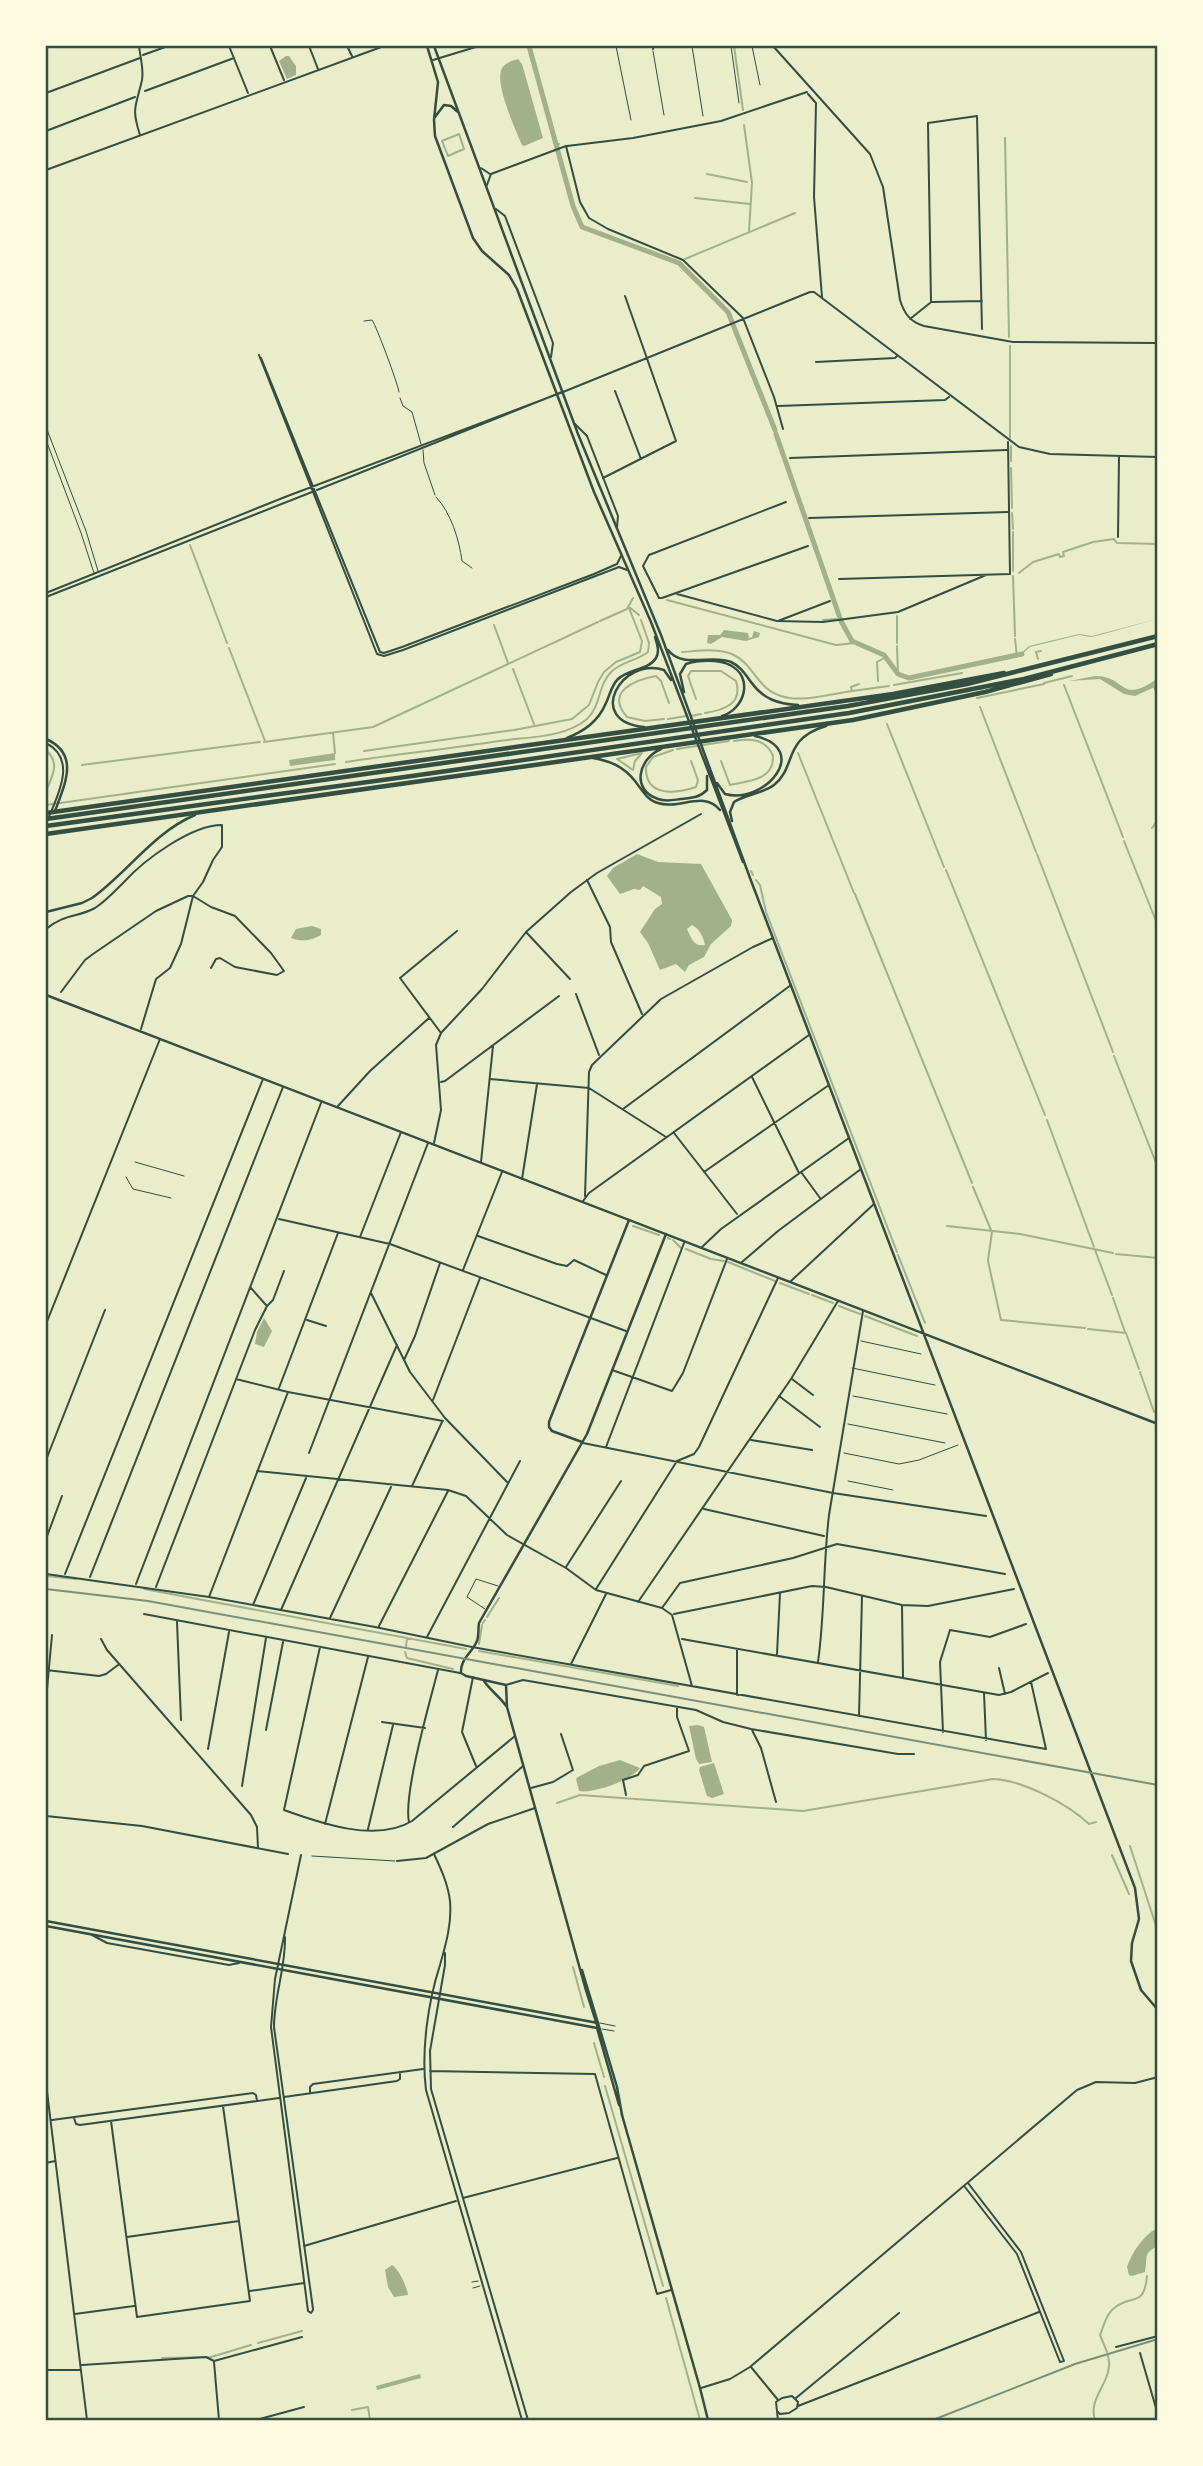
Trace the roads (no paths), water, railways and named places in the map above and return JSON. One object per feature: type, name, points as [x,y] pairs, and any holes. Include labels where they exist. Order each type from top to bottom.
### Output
[{"type":"highway","points":[[46,819],[848,706],[967,684],[1157,636]]},
{"type":"highway","points":[[46,825],[849,713],[952,695],[1157,644]]},
{"type":"highway","points":[[46,813],[704,721],[1032,669]]},
{"type":"highway","points":[[46,835],[839,722],[1025,683],[1061,670]]},
{"type":"highway","points":[[412,776],[473,773]]},
{"type":"highway","points":[[283,779],[337,777]]},
{"type":"main road","points":[[427,46],[438,86],[434,120],[436,140],[473,238],[482,251],[513,281],[680,699]]},
{"type":"main road","points":[[434,46],[574,424],[686,703]]},
{"type":"main road","points":[[434,120],[438,110],[444,105],[451,106],[460,115]]},
{"type":"main road","points":[[553,742],[591,725],[601,713],[617,681],[624,674],[655,659],[657,645],[648,615]]},
{"type":"main road","points":[[660,635],[670,654],[676,658],[729,661],[740,667],[759,692],[773,701],[810,705]]},
{"type":"main road","points":[[686,708],[680,678],[681,670],[686,664],[719,662],[732,665],[742,679],[745,692],[739,706],[729,714],[704,721]]},
{"type":"main road","points":[[651,728],[626,723],[615,712],[613,697],[620,683],[644,670],[662,669],[686,708],[703,756],[721,790],[729,795],[760,788],[777,776],[782,765],[781,755],[772,742],[756,736],[734,737]]},
{"type":"main road","points":[[737,839],[730,812],[734,802],[773,786],[803,737],[819,728],[839,722]]},
{"type":"main road","points":[[46,741],[61,750],[68,765],[61,797],[46,835]]},
{"type":"main road","points":[[668,746],[647,757],[640,773],[646,791],[658,799],[672,800],[703,794],[707,790],[708,782],[703,756]]},
{"type":"main road","points":[[566,759],[593,758],[611,762],[624,769],[646,796],[657,803],[710,801],[719,807],[724,816]]},
{"type":"main road","points":[[704,763],[774,938],[1135,1888],[1139,1919],[1131,1950],[1132,1967],[1144,1996],[1157,2010]]},
{"type":"main road","points":[[712,773],[748,872]]},
{"type":"main road","points":[[46,912],[92,898],[171,828],[195,815],[220,809]]},
{"type":"main road","points":[[46,995],[1157,1423]]},
{"type":"main road","points":[[583,1443],[552,1431],[549,1427],[629,1220]]},
{"type":"main road","points":[[597,2023],[507,1707],[506,1685],[462,1674],[462,1662],[476,1643],[486,1610],[583,1443],[666,1234]]},
{"type":"main road","points":[[931,1351],[934,1343],[941,1340]]},
{"type":"main road","points":[[484,1681],[507,1707]]},
{"type":"main road","points":[[489,1689],[495,1682]]},
{"type":"main road","points":[[498,1696],[508,1691]]},
{"type":"main road","points":[[46,1920],[432,1998],[599,2028]]},
{"type":"main road","points":[[46,1926],[597,2023]]},
{"type":"main road","points":[[580,1964],[709,2420]]},
{"type":"main road","points":[[585,2021],[591,2018],[592,2012]]},
{"type":"street","points":[[46,47],[50,46]]},
{"type":"street","points":[[139,46],[142,80],[135,97],[134,112],[140,135]]},
{"type":"street","points":[[143,55],[168,46]]},
{"type":"street","points":[[229,46],[248,95]]},
{"type":"street","points":[[270,46],[285,81]]},
{"type":"street","points":[[309,46],[318,70]]},
{"type":"street","points":[[347,46],[352,57]]},
{"type":"street","points":[[46,170],[384,46]]},
{"type":"street","points":[[433,60],[480,46]]},
{"type":"street","points":[[616,46],[631,120]]},
{"type":"street","points":[[692,46],[703,116]]},
{"type":"street","points":[[731,46],[738,103]]},
{"type":"street","points":[[752,46],[760,85]]},
{"type":"street","points":[[773,46],[861,142],[878,171],[885,198],[900,298],[910,319],[924,326],[1013,342],[1157,343]]},
{"type":"street","points":[[653,47],[664,115]]},
{"type":"street","points":[[46,93],[140,58]]},
{"type":"street","points":[[145,91],[234,58]]},
{"type":"street","points":[[487,186],[491,174],[554,149],[633,138],[721,121],[807,92],[811,87]]},
{"type":"street","points":[[807,92],[816,103]]},
{"type":"street","points":[[46,131],[135,97]]},
{"type":"street","points":[[816,103],[823,100]]},
{"type":"street","points":[[816,103],[814,197],[823,291],[821,298]]},
{"type":"street","points":[[931,302],[928,123],[977,116],[982,329]]},
{"type":"street","points":[[564,146],[580,202],[589,218],[608,229],[683,260],[743,318],[784,430]]},
{"type":"street","points":[[481,168],[491,174]]},
{"type":"street","points":[[496,209],[505,216],[553,343],[551,358]]},
{"type":"street","points":[[316,490],[810,292],[814,292],[1008,441],[1025,450],[1042,454],[1157,457]]},
{"type":"street","points":[[603,478],[676,441],[625,296]]},
{"type":"street","points":[[910,319],[931,302],[982,301]]},
{"type":"street","points":[[364,321],[372,320],[376,324],[376,333],[385,348],[399,392]]},
{"type":"street","points":[[816,362],[895,359],[897,355]]},
{"type":"street","points":[[261,357],[378,653],[384,656],[403,650],[617,568],[628,570]]},
{"type":"street","points":[[615,391],[642,460]]},
{"type":"street","points":[[46,595],[98,571],[557,395]]},
{"type":"street","points":[[776,406],[945,400],[950,396]]},
{"type":"street","points":[[400,398],[407,412],[412,412],[421,444]]},
{"type":"street","points":[[574,424],[587,436],[618,516],[617,529]]},
{"type":"street","points":[[46,427],[86,531],[98,571],[97,576]]},
{"type":"street","points":[[46,440],[97,576]]},
{"type":"street","points":[[839,579],[1010,574],[1008,441]]},
{"type":"street","points":[[423,450],[424,463],[435,496],[447,512],[457,536],[462,561],[472,568]]},
{"type":"street","points":[[790,458],[1008,450]]},
{"type":"street","points":[[1118,537],[1119,456]]},
{"type":"street","points":[[46,595],[312,488],[316,490],[378,653]]},
{"type":"street","points":[[786,502],[649,555],[643,566],[648,578],[659,598],[808,545]]},
{"type":"street","points":[[809,518],[1009,512]]},
{"type":"street","points":[[378,653],[386,653],[617,564],[621,553]]},
{"type":"street","points":[[674,593],[777,621],[838,621],[898,612],[986,575]]},
{"type":"street","points":[[777,621],[830,601]]},
{"type":"street","points":[[46,741],[58,752],[64,765],[64,775],[46,825]]},
{"type":"street","points":[[433,1144],[441,1110],[436,1045],[441,1033],[482,989],[526,932],[587,879],[701,814]]},
{"type":"street","points":[[46,929],[60,918],[94,908],[106,901],[125,880],[194,831],[222,825],[222,847],[193,896],[181,944],[170,968],[156,979],[140,1032]]},
{"type":"street","points":[[587,879],[610,927],[611,942],[643,1015]]},
{"type":"street","points":[[61,992],[93,954],[156,911],[188,896],[235,916],[271,953],[284,971],[277,975],[262,973],[235,967],[220,958],[216,959],[211,968]]},
{"type":"street","points":[[441,1033],[400,978],[457,931]]},
{"type":"street","points":[[526,932],[570,979]]},
{"type":"street","points":[[583,1202],[590,1068],[643,1015],[670,994],[774,938]]},
{"type":"street","points":[[623,1109],[791,985]]},
{"type":"street","points":[[576,994],[600,1057]]},
{"type":"street","points":[[440,1082],[445,1081],[559,996]]},
{"type":"street","points":[[338,1107],[370,1072],[430,1018]]},
{"type":"street","points":[[585,1196],[810,1034]]},
{"type":"street","points":[[46,1324],[160,1040]]},
{"type":"street","points":[[481,1162],[493,1045]]},
{"type":"street","points":[[752,1076],[773,1125],[800,1173],[821,1199]]},
{"type":"street","points":[[65,1575],[263,1078]]},
{"type":"street","points":[[490,1079],[589,1088],[666,1138]]},
{"type":"street","points":[[523,1179],[537,1083]]},
{"type":"street","points":[[704,1172],[830,1085]]},
{"type":"street","points":[[90,1579],[283,1086]]},
{"type":"street","points":[[135,1585],[322,1101]]},
{"type":"street","points":[[360,1237],[401,1131]]},
{"type":"street","points":[[673,1133],[739,1216]]},
{"type":"street","points":[[701,1248],[739,1216],[849,1138]]},
{"type":"street","points":[[309,1453],[428,1142]]},
{"type":"street","points":[[135,1162],[184,1176]]},
{"type":"street","points":[[742,1263],[752,1252],[861,1169]]},
{"type":"street","points":[[463,1270],[502,1171]]},
{"type":"street","points":[[126,1177],[133,1189],[171,1198]]},
{"type":"street","points":[[791,1282],[874,1204]]},
{"type":"street","points":[[278,1219],[390,1244],[627,1332]]},
{"type":"street","points":[[278,1389],[339,1232]]},
{"type":"street","points":[[478,1236],[557,1264],[566,1266],[574,1260],[607,1275]]},
{"type":"street","points":[[605,1448],[685,1241]]},
{"type":"street","points":[[611,1370],[672,1391],[683,1373],[727,1258]]},
{"type":"street","points":[[403,1361],[415,1336],[441,1262]]},
{"type":"street","points":[[156,1588],[236,1380],[284,1271]]},
{"type":"street","points":[[432,1402],[481,1277]]},
{"type":"street","points":[[596,1590],[677,1461],[694,1454],[699,1447],[779,1277]]},
{"type":"street","points":[[250,1287],[267,1306]]},
{"type":"street","points":[[370,1290],[403,1361],[444,1419],[508,1483]]},
{"type":"street","points":[[638,1602],[791,1379],[838,1300]]},
{"type":"street","points":[[46,1460],[105,1310]]},
{"type":"street","points":[[818,1663],[826,1587],[825,1548],[863,1310]]},
{"type":"street","points":[[306,1320],[326,1326]]},
{"type":"street","points":[[862,1341],[921,1354]]},
{"type":"street","points":[[280,1611],[397,1345]]},
{"type":"street","points":[[852,1368],[935,1385]]},
{"type":"street","points":[[791,1379],[813,1395]]},
{"type":"street","points":[[236,1380],[370,1408],[444,1419]]},
{"type":"street","points":[[209,1597],[288,1392]]},
{"type":"street","points":[[779,1396],[820,1427]]},
{"type":"street","points":[[853,1396],[947,1414]]},
{"type":"street","points":[[411,1487],[444,1419]]},
{"type":"street","points":[[848,1424],[945,1443]]},
{"type":"street","points":[[750,1440],[812,1450]]},
{"type":"street","points":[[583,1443],[833,1493],[986,1516]]},
{"type":"street","points":[[844,1453],[899,1464],[919,1460],[958,1445]]},
{"type":"street","points":[[426,1638],[520,1461]]},
{"type":"street","points":[[257,1471],[449,1490],[466,1496],[507,1535],[566,1568],[596,1590],[662,1608],[673,1615],[692,1686]]},
{"type":"street","points":[[252,1606],[306,1476]]},
{"type":"street","points":[[566,1568],[621,1481]]},
{"type":"street","points":[[848,1481],[893,1490]]},
{"type":"street","points":[[329,1619],[392,1485]]},
{"type":"street","points":[[378,1628],[449,1490]]},
{"type":"street","points":[[46,1539],[62,1496]]},
{"type":"street","points":[[703,1508],[827,1537]]},
{"type":"street","points":[[662,1608],[680,1583],[843,1544],[1005,1574]]},
{"type":"street","points":[[46,1574],[209,1597],[571,1665],[1046,1749],[1031,1682]]},
{"type":"street","points":[[486,1610],[467,1597],[476,1579],[500,1587]]},
{"type":"street","points":[[673,1615],[812,1586],[902,1605],[939,1605],[968,1596],[1014,1589]]},
{"type":"street","points":[[777,1656],[780,1592]]},
{"type":"street","points":[[571,1665],[607,1593]]},
{"type":"street","points":[[859,1717],[862,1595]]},
{"type":"street","points":[[902,1605],[903,1678]]},
{"type":"street","points":[[144,1614],[462,1674]]},
{"type":"street","points":[[177,1621],[181,1720]]},
{"type":"street","points":[[943,1732],[940,1662],[950,1630],[990,1637],[1026,1624]]},
{"type":"street","points":[[208,1749],[229,1631]]},
{"type":"street","points":[[46,1700],[52,1635]]},
{"type":"street","points":[[242,1786],[266,1638]]},
{"type":"street","points":[[101,1639],[119,1664],[251,1815],[257,1827],[258,1848]]},
{"type":"street","points":[[681,1639],[1004,1694],[1048,1673]]},
{"type":"street","points":[[266,1730],[284,1641]]},
{"type":"street","points":[[320,1647],[284,1810],[325,1824],[368,1830],[394,1829],[409,1823],[515,1736]]},
{"type":"street","points":[[737,1648],[737,1695]]},
{"type":"street","points":[[325,1824],[368,1656]]},
{"type":"street","points":[[47,1670],[99,1676],[109,1673],[119,1664]]},
{"type":"street","points":[[999,1668],[1004,1694]]},
{"type":"street","points":[[409,1823],[407,1814],[439,1669]]},
{"type":"street","points":[[473,1677],[462,1732],[477,1767]]},
{"type":"street","points":[[506,1685],[523,1680],[702,1711],[715,1720],[751,1729],[898,1754],[914,1754]]},
{"type":"street","points":[[984,1692],[986,1740]]},
{"type":"street","points":[[626,1795],[623,1780],[638,1775],[644,1766],[689,1751],[677,1717],[677,1707]]},
{"type":"street","points":[[382,1723],[425,1728]]},
{"type":"street","points":[[368,1830],[393,1725]]},
{"type":"street","points":[[751,1729],[761,1748],[776,1802]]},
{"type":"street","points":[[530,1788],[553,1782],[573,1770],[561,1734]]},
{"type":"street","points":[[453,1827],[524,1766]]},
{"type":"street","points":[[312,1857],[397,1861],[422,1859],[488,1824],[535,1807]]},
{"type":"street","points":[[46,1816],[142,1826],[288,1854]]},
{"type":"street","points":[[434,1854],[450,1896],[450,1921],[429,2071],[432,2094],[528,2420]]},
{"type":"street","points":[[279,1967],[274,2027],[313,2310],[311,2313],[308,2311],[271,2027],[279,1967],[301,1855]]},
{"type":"street","points":[[445,1952],[432,1998],[423,2069],[427,2095],[522,2420]]},
{"type":"street","points":[[597,2023],[615,2026]]},
{"type":"street","points":[[599,2028],[614,2031]]},
{"type":"street","points":[[310,2093],[313,2084],[423,2069]]},
{"type":"street","points":[[429,2071],[593,2074],[657,2294],[672,2290]]},
{"type":"street","points":[[284,2097],[397,2081],[400,2079],[400,2072]]},
{"type":"street","points":[[700,2388],[730,2379],[750,2367],[1082,2087],[1096,2082],[1135,2084],[1157,2077]]},
{"type":"street","points":[[46,2084],[87,2420]]},
{"type":"street","points":[[51,2120],[253,2093],[257,2101]]},
{"type":"street","points":[[74,2117],[78,2125],[279,2098]]},
{"type":"street","points":[[111,2121],[137,2316],[250,2301],[223,2106]]},
{"type":"street","points":[[462,2199],[619,2157]]},
{"type":"street","points":[[46,2163],[56,2161]]},
{"type":"street","points":[[964,2186],[1014,2249],[1060,2362],[1065,2361],[1021,2252],[968,2183]]},
{"type":"street","points":[[300,2247],[457,2201]]},
{"type":"street","points":[[126,2237],[239,2221]]},
{"type":"street","points":[[472,2282],[486,2281]]},
{"type":"street","points":[[473,2288],[482,2286],[486,2281]]},
{"type":"street","points":[[248,2291],[305,2283]]},
{"type":"street","points":[[75,2314],[135,2306]]},
{"type":"street","points":[[777,2411],[786,2414],[794,2411],[798,2406],[1040,2311]]},
{"type":"street","points":[[796,2398],[899,2313]]},
{"type":"street","points":[[1116,2347],[1157,2336]]},
{"type":"street","points":[[81,2365],[206,2357],[214,2361],[302,2337]]},
{"type":"street","points":[[1140,2353],[1157,2415]]},
{"type":"street","points":[[214,2361],[219,2420]]},
{"type":"street","points":[[750,2367],[778,2400]]},
{"type":"street","points":[[46,2370],[81,2370]]},
{"type":"street","points":[[778,2420],[775,2404],[778,2400],[792,2396],[796,2398]]},
{"type":"street","points":[[796,2398],[798,2406]]},
{"type":"street","points":[[256,2420],[304,2407]]},
{"type":"waterway","points":[[529,46],[573,206],[582,227],[679,263],[728,312],[775,430]]},
{"type":"waterway","points":[[734,46],[743,110]]},
{"type":"waterway","points":[[744,125],[752,183],[749,231]]},
{"type":"waterway","points":[[459,134],[464,149],[448,156],[442,141],[459,134]]},
{"type":"waterway","points":[[1005,138],[1009,337]]},
{"type":"waterway","points":[[707,174],[747,182]]},
{"type":"waterway","points":[[695,198],[750,204]]},
{"type":"waterway","points":[[685,259],[795,213]]},
{"type":"waterway","points":[[1010,346],[1010,438]]},
{"type":"waterway","points":[[776,434],[841,621],[852,641],[884,655],[898,674],[909,678],[1022,654]]},
{"type":"waterway","points":[[1011,446],[1011,461]]},
{"type":"waterway","points":[[1011,468],[1012,508]]},
{"type":"waterway","points":[[1012,513],[1013,529]]},
{"type":"waterway","points":[[1013,532],[1013,571]]},
{"type":"waterway","points":[[1019,573],[1033,562],[1059,554],[1060,557],[1064,556],[1063,552],[1093,542],[1114,539],[1117,543],[1158,544]]},
{"type":"waterway","points":[[190,545],[227,643]]},
{"type":"waterway","points":[[1013,576],[1015,636]]},
{"type":"waterway","points":[[600,621],[627,609],[633,598]]},
{"type":"waterway","points":[[667,600],[836,645],[855,643]]},
{"type":"waterway","points":[[629,607],[639,615]]},
{"type":"waterway","points":[[364,751],[572,719],[589,705],[604,672],[616,662],[640,652],[642,641],[629,608]]},
{"type":"waterway","points":[[897,616],[897,643]]},
{"type":"waterway","points":[[823,620],[836,619]]},
{"type":"waterway","points":[[346,762],[545,736],[568,730],[592,714],[611,672],[648,652],[649,643],[641,620]]},
{"type":"waterway","points":[[264,742],[373,727],[598,622]]},
{"type":"waterway","points":[[494,625],[508,663]]},
{"type":"waterway","points":[[1015,639],[1017,657]]},
{"type":"waterway","points":[[897,646],[898,674]]},
{"type":"waterway","points":[[229,648],[265,741]]},
{"type":"waterway","points":[[682,652],[714,650],[732,654],[745,663],[766,688],[789,698],[852,691]]},
{"type":"waterway","points":[[1038,659],[1036,652],[1041,651]]},
{"type":"waterway","points":[[878,681],[877,662],[886,657]]},
{"type":"waterway","points":[[513,669],[534,724]]},
{"type":"waterway","points":[[696,699],[688,676],[691,671],[721,671],[736,681],[737,695],[734,700],[725,708],[705,713]]},
{"type":"waterway","points":[[894,685],[962,673]]},
{"type":"waterway","points":[[664,719],[645,721],[627,717],[619,701],[621,694],[631,684],[656,676],[661,681],[669,703]]},
{"type":"waterway","points":[[1044,683],[1072,676]]},
{"type":"waterway","points":[[859,684],[851,687],[852,691],[889,686]]},
{"type":"waterway","points":[[977,698],[1044,684]]},
{"type":"waterway","points":[[1064,685],[1123,837]]},
{"type":"waterway","points":[[1154,687],[1158,696]]},
{"type":"waterway","points":[[980,707],[1036,852]]},
{"type":"waterway","points":[[691,716],[701,714]]},
{"type":"waterway","points":[[668,719],[686,716]]},
{"type":"waterway","points":[[887,724],[944,867]]},
{"type":"waterway","points":[[333,733],[335,753]]},
{"type":"waterway","points":[[721,761],[730,785],[759,778],[769,770],[773,756],[766,746],[752,740],[734,741]]},
{"type":"waterway","points":[[703,745],[729,741]]},
{"type":"waterway","points":[[82,765],[260,742]]},
{"type":"waterway","points":[[677,749],[697,746]]},
{"type":"waterway","points":[[46,750],[54,764],[46,791]]},
{"type":"waterway","points":[[673,750],[653,757],[646,767],[650,784],[656,788],[671,792],[696,787],[698,780],[691,761]]},
{"type":"waterway","points":[[642,753],[635,761],[633,770],[617,759],[642,753]]},
{"type":"waterway","points":[[798,753],[854,893]]},
{"type":"waterway","points":[[46,805],[335,764]]},
{"type":"waterway","points":[[1152,828],[1158,820]]},
{"type":"waterway","points":[[1124,841],[1158,926]]},
{"type":"waterway","points":[[1037,854],[1113,1052]]},
{"type":"waterway","points":[[946,870],[1045,1115]]},
{"type":"waterway","points":[[751,871],[753,875]]},
{"type":"waterway","points":[[756,880],[897,1252]]},
{"type":"waterway","points":[[855,894],[972,1183]]},
{"type":"waterway","points":[[1114,1056],[1158,1168]]},
{"type":"waterway","points":[[1047,1120],[1094,1247]]},
{"type":"waterway","points":[[973,1187],[991,1230]]},
{"type":"waterway","points":[[633,1226],[659,1235]]},
{"type":"waterway","points":[[947,1226],[1020,1234],[1113,1253]]},
{"type":"waterway","points":[[988,1260],[992,1232]]},
{"type":"waterway","points":[[673,1240],[681,1248]]},
{"type":"waterway","points":[[686,1249],[724,1261]]},
{"type":"waterway","points":[[1095,1250],[1112,1295]]},
{"type":"waterway","points":[[1116,1254],[1158,1258]]},
{"type":"waterway","points":[[898,1255],[925,1323]]},
{"type":"waterway","points":[[988,1261],[1001,1320],[1085,1328]]},
{"type":"waterway","points":[[728,1262],[775,1281]]},
{"type":"waterway","points":[[780,1283],[809,1294]]},
{"type":"waterway","points":[[812,1295],[833,1303]]},
{"type":"waterway","points":[[1113,1298],[1125,1332]]},
{"type":"waterway","points":[[839,1306],[860,1314]]},
{"type":"waterway","points":[[865,1316],[917,1336]]},
{"type":"waterway","points":[[1088,1329],[1126,1333],[1139,1369]]},
{"type":"waterway","points":[[1140,1372],[1154,1412]]},
{"type":"waterway","points":[[46,1576],[76,1579]]},
{"type":"waterway","points":[[144,1589],[466,1649]]},
{"type":"waterway","points":[[487,1617],[499,1598]]},
{"type":"waterway","points":[[479,1644],[482,1625]]},
{"type":"waterway","points":[[406,1647],[407,1638]]},
{"type":"waterway","points":[[479,1651],[678,1686]]},
{"type":"waterway","points":[[405,1652],[407,1658],[453,1669]]},
{"type":"waterway","points":[[557,1803],[580,1795],[803,1811],[993,1779],[1031,1788],[1057,1801],[1089,1824],[1096,1822]]},
{"type":"waterway","points":[[1130,1846],[1158,1932]]},
{"type":"waterway","points":[[1112,1855],[1129,1894]]},
{"type":"waterway","points":[[573,1967],[584,2007]]},
{"type":"waterway","points":[[594,2043],[604,2077]]},
{"type":"waterway","points":[[605,2086],[663,2286]]},
{"type":"waterway","points":[[1107,2352],[1100,2335],[1106,2318],[1120,2304],[1140,2297],[1147,2276]]},
{"type":"waterway","points":[[666,2298],[700,2420]]},
{"type":"waterway","points":[[258,2343],[302,2331]]},
{"type":"waterway","points":[[162,2358],[211,2357],[251,2345]]},
{"type":"waterway","points":[[1095,2420],[1095,2403],[1108,2373],[1108,2356]]},
{"type":"waterway","points":[[352,2410],[368,2407],[370,2420]]},
{"type":"tram line","points":[[933,2420],[1075,2364],[1158,2339]]},
{"type":"railway","points":[[46,1589],[148,1601],[1158,1785]]}]
